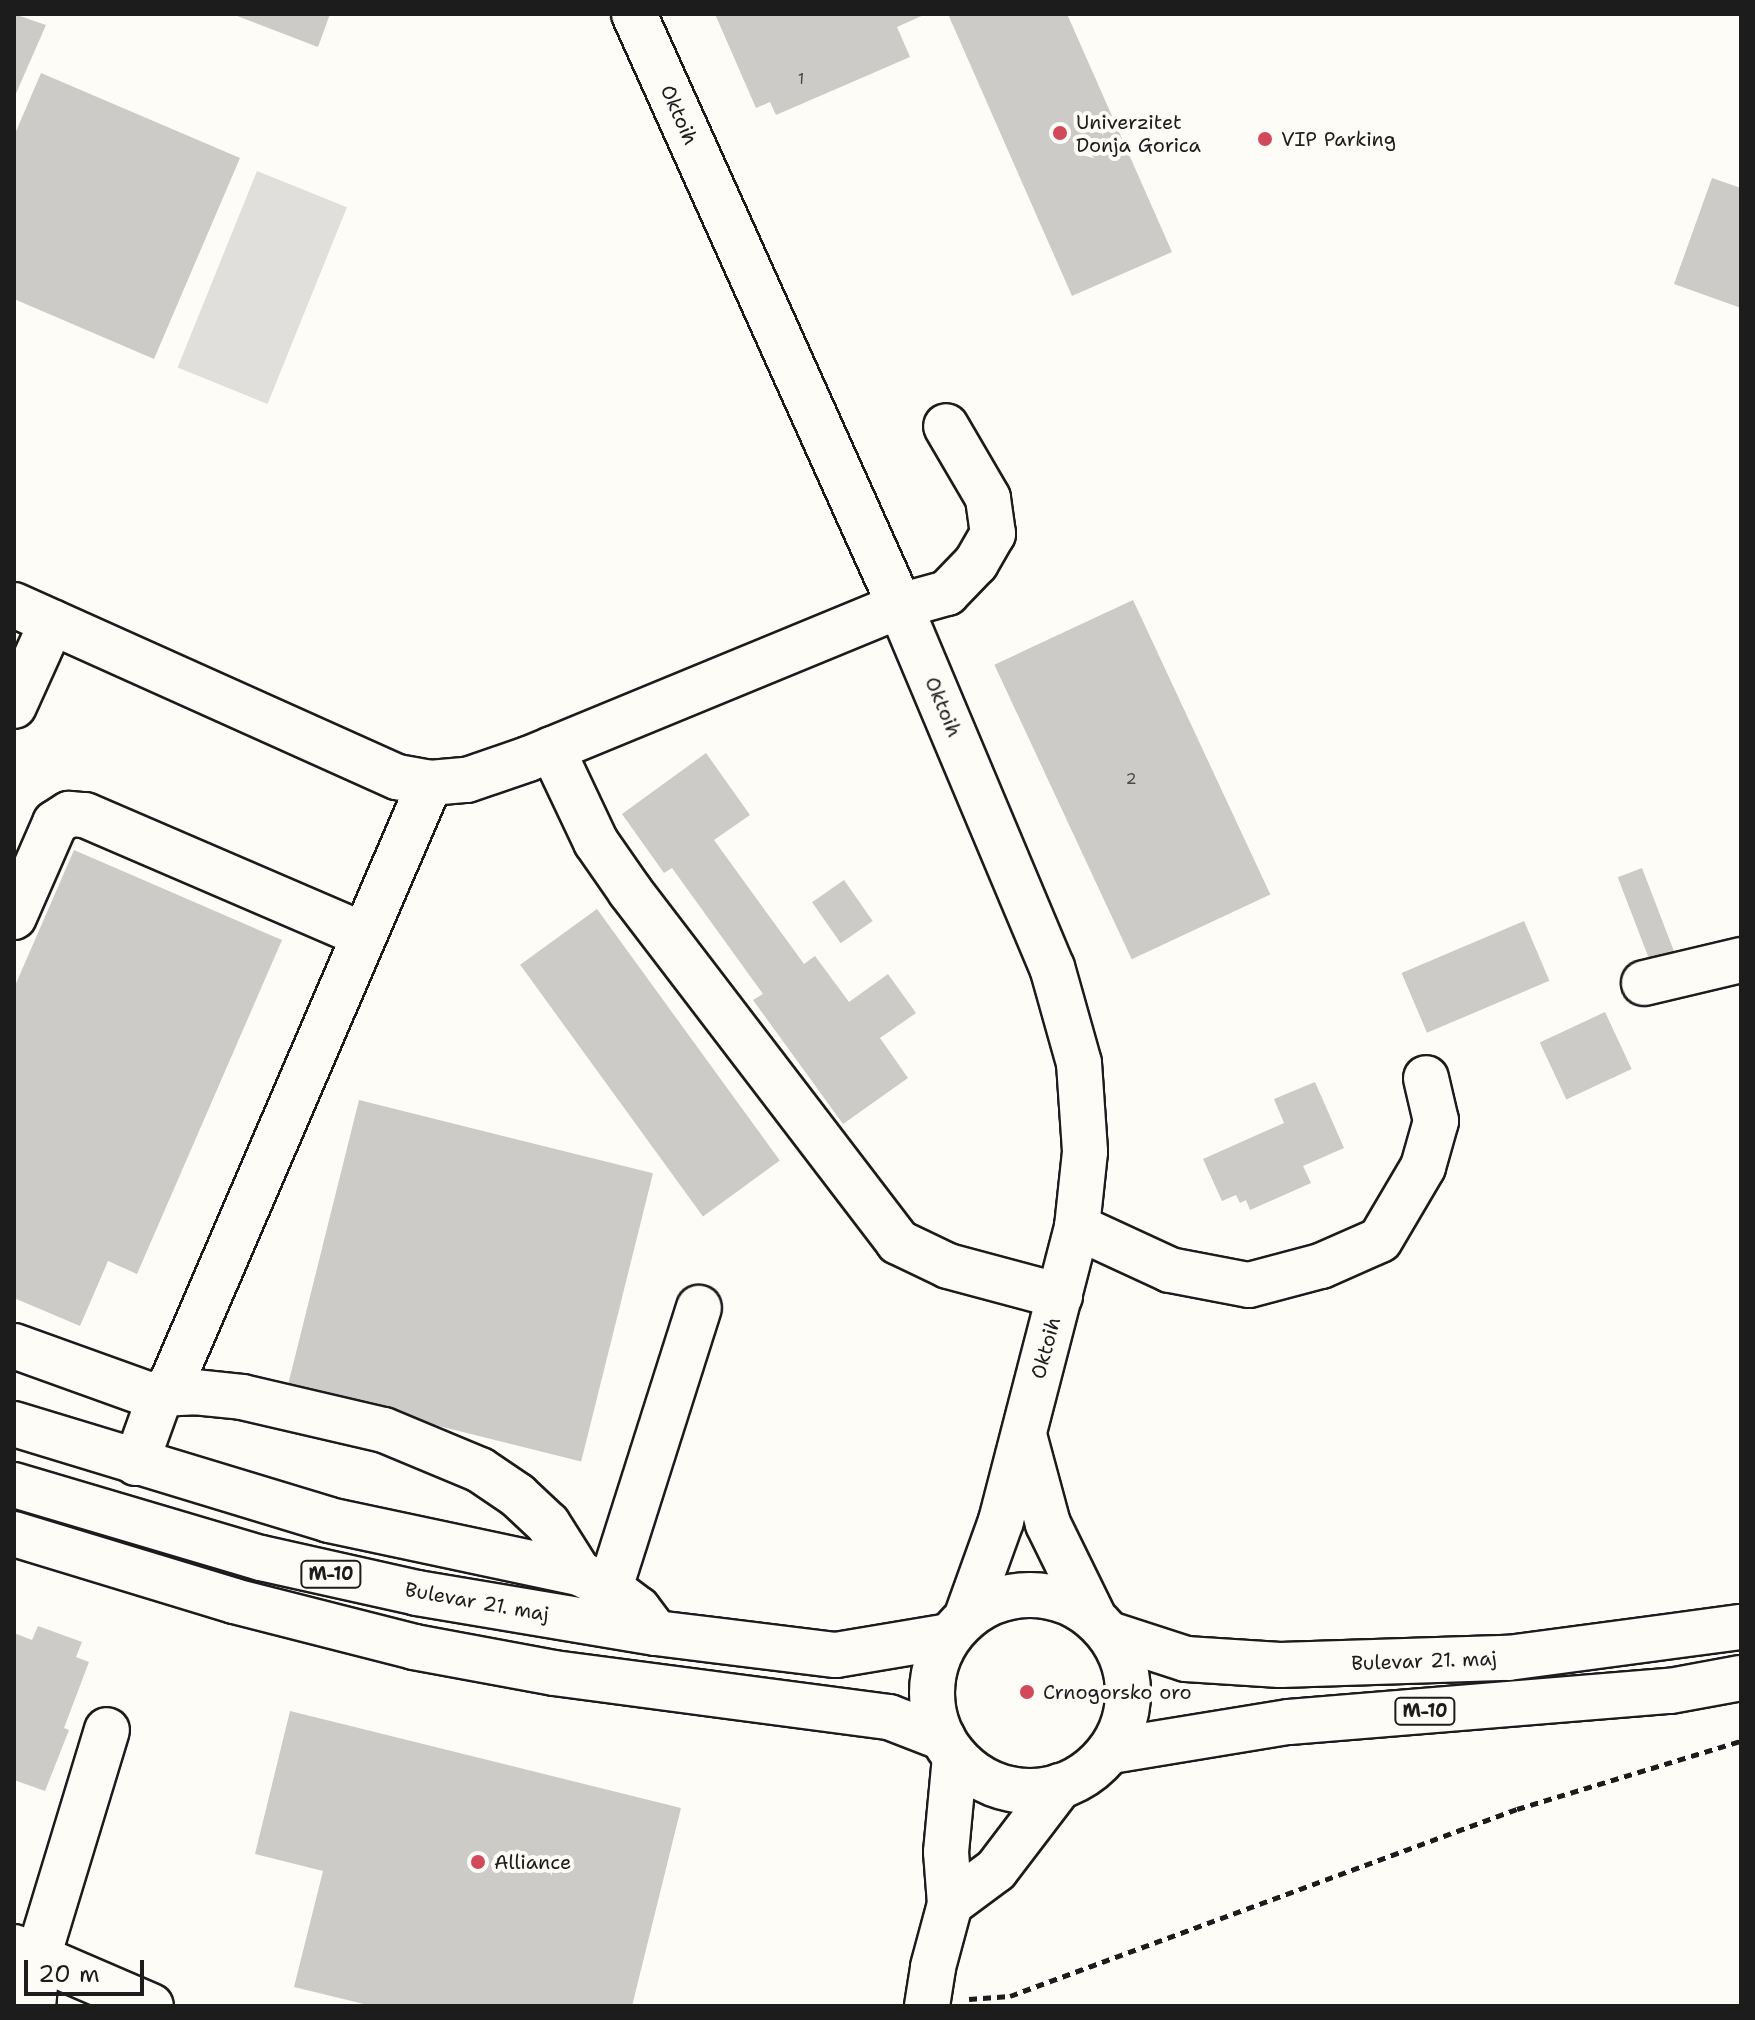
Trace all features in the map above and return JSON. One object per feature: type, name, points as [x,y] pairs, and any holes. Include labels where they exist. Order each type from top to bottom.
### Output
[{"type":"main road","name":"Oktoih","points":[[634,14],[900,606],[1063,997],[1079,1063],[1085,1152],[1077,1227],[1001,1521],[958,1627]]},
{"type":"main road","points":[[14,706],[33,614],[397,777],[430,783],[467,780],[552,749],[900,606],[947,593],[976,563],[993,534],[988,498],[946,426]]},
{"type":"main road","points":[[552,749],[596,842],[898,1242],[948,1266],[1060,1296]]},
{"type":"main road","points":[[136,1463],[161,1394],[172,1382],[430,783]]},
{"type":"main road","points":[[14,917],[55,823],[69,814],[85,815],[364,935]]},
{"type":"main road","points":[[1644,983],[1741,960]]},
{"type":"main road","points":[[1077,1227],[1170,1270],[1249,1285],[1321,1266],[1380,1240],[1423,1167],[1436,1121],[1426,1078]]},
{"type":"main road","points":[[594,1581],[699,1308]]},
{"type":"main road","points":[[14,1346],[147,1394],[194,1392],[270,1402],[384,1430],[428,1446],[480,1470],[517,1495],[548,1524],[594,1581],[638,1609],[656,1633]]},
{"type":"main road","points":[[14,1424],[329,1520],[594,1581]]},
{"type":"main road","points":[[1023,1432],[1048,1524],[1102,1626]]},
{"type":"main road","name":"Bulevar 21. maj","points":[[14,1485],[146,1526],[293,1565],[417,1593],[656,1633],[836,1655],[958,1627]]},
{"type":"main road","name":"M-10","points":[[14,1534],[234,1601],[414,1647],[554,1673],[889,1717],[949,1747],[971,1771],[998,1785],[1029,1791],[1060,1786],[1088,1773],[1111,1751],[1125,1723],[1129,1692],[1124,1661],[1102,1626],[1070,1603],[1042,1595],[1014,1596],[987,1605],[958,1627]]},
{"type":"main road","name":"Bulevar 21. maj","points":[[1102,1626],[1186,1659],[1280,1665],[1508,1658],[1741,1627]]},
{"type":"main road","points":[[928,2004],[933,1967],[950,1904],[946,1852],[949,1747],[934,1713],[932,1686],[938,1660],[958,1627]]},
{"type":"main road","name":"M-10","points":[[1111,1751],[1289,1722],[1670,1691],[1741,1678]]},
{"type":"main road","points":[[33,2006],[26,1952],[107,1730]]},
{"type":"main road","points":[[950,1904],[996,1870],[1060,1786]]},
{"type":"main road","points":[[26,1952],[151,2006]]},
{"type":"path","points":[[928,2004],[1010,1996],[1517,1809],[1741,1741]]},
{"type":"shaded area","points":[[257,171],[347,207],[268,404],[178,368]]},
{"type":"building","points":[[14,14],[46,25],[14,98]]},
{"type":"building","points":[[232,14],[330,14],[318,47]]},
{"type":"building","points":[[715,14],[926,14],[897,27],[910,57],[776,115],[770,102],[756,108]]},
{"type":"building","name":"Univerzitet Donja Gorica","points":[[948,14],[1067,14],[1172,252],[1072,296]]},
{"type":"building","points":[[41,73],[240,158],[154,359],[14,299],[14,136]]},
{"type":"building","points":[[1712,178],[1741,188],[1741,308],[1674,284]]},
{"type":"building","points":[[1133,600],[1270,895],[1132,959],[994,665]]},
{"type":"building","points":[[706,753],[750,815],[714,840],[804,964],[815,956],[849,1002],[888,974],[916,1013],[880,1038],[908,1078],[843,1124],[753,1000],[763,994],[672,868],[664,873],[622,814]]},
{"type":"building","points":[[74,850],[282,940],[137,1274],[108,1261],[80,1326],[14,1298],[14,988]]},
{"type":"building","points":[[1642,868],[1677,959],[1653,969],[1618,877]]},
{"type":"building","points":[[844,880],[873,921],[841,943],[812,902]]},
{"type":"building","points":[[597,909],[780,1161],[703,1216],[520,965]]},
{"type":"building","points":[[1524,921],[1549,981],[1427,1033],[1402,973]]},
{"type":"building","points":[[1605,1012],[1632,1069],[1566,1100],[1540,1042]]},
{"type":"building","points":[[1315,1082],[1344,1148],[1303,1166],[1311,1183],[1250,1210],[1246,1200],[1240,1203],[1236,1195],[1222,1201],[1203,1159],[1284,1123],[1274,1099]]},
{"type":"building","points":[[359,1100],[653,1173],[581,1461],[287,1388]]},
{"type":"building","points":[[38,1626],[82,1642],[76,1657],[89,1662],[64,1728],[69,1730],[45,1791],[14,1780],[14,1633],[32,1640]]},
{"type":"building","name":"Alliance","points":[[290,1711],[681,1808],[632,2006],[372,2006],[294,1987],[323,1871],[255,1854]]},
{"type":"place","name":"Univerzitet Donja Gorica","points":[[1060,133]]},
{"type":"place","name":"VIP Parking","points":[[1265,139]]},
{"type":"place","name":"Crnogorsko oro","points":[[1027,1692]]},
{"type":"place","name":"Alliance","points":[[478,1862]]}]
